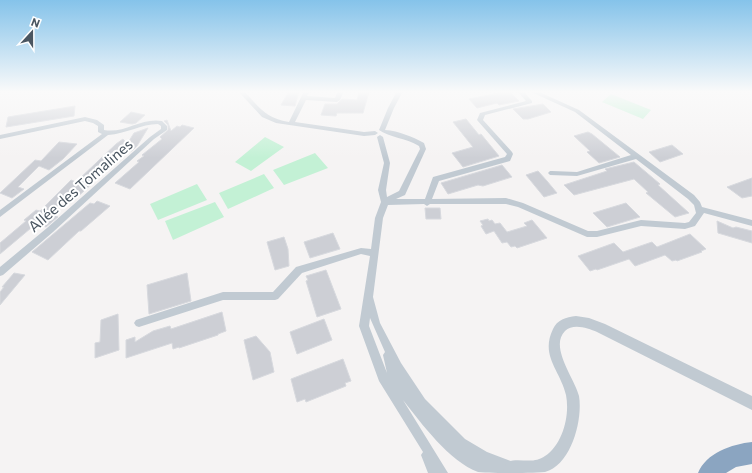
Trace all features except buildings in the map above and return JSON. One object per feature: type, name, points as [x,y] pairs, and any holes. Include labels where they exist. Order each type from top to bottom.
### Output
[{"type":"highway","points":[[709,473],[721,462],[742,453],[752,453]]},
{"type":"street","points":[[261,113],[264,116],[278,122],[364,134],[396,134],[416,141],[422,145],[424,149],[402,193],[386,202],[379,218],[364,326],[383,377],[442,473]]},
{"type":"street","points":[[291,124],[296,113]]},
{"type":"street","points":[[386,202],[382,190],[387,163],[380,133],[389,113]]},
{"type":"street","points":[[427,203],[436,179],[508,159],[510,154],[480,120],[482,114],[486,113]]},
{"type":"street","points":[[386,202],[427,203],[506,201],[587,234],[598,234],[641,223],[685,226],[692,224],[700,213],[697,204],[691,197],[580,113]]},
{"type":"street","name":"Allée des Tomalines","points":[[0,137],[85,119],[101,125],[102,132],[106,134]]},
{"type":"street","name":"Allée des Tomalines","points":[[0,214],[106,134],[113,134],[152,121],[160,122],[164,126],[164,130],[152,138],[76,207],[0,272]]},
{"type":"street","points":[[552,173],[577,174],[637,156]]},
{"type":"street","points":[[698,209],[752,223]]},
{"type":"street","points":[[139,323],[224,296],[275,296],[299,270],[361,251],[375,253]]},
{"type":"street","points":[[368,296],[376,324],[386,346],[392,375],[427,423],[473,464],[496,472],[545,466],[556,457],[564,444],[574,409],[567,379],[554,346],[558,329],[564,324],[572,322],[585,322],[601,328],[752,403]]},
{"type":"street","points":[[419,436],[434,473]]},
{"type":"green space","points":[[629,113],[648,113],[643,119]]},
{"type":"green space","points":[[265,137],[284,147],[251,171],[235,162]]},
{"type":"green space","points":[[315,153],[328,168],[284,185],[273,170]]},
{"type":"green space","points":[[264,174],[274,188],[228,209],[219,193]]},
{"type":"green space","points":[[197,184],[207,200],[158,220],[150,204]]},
{"type":"green space","points":[[215,202],[224,217],[173,240],[165,221]]}]
